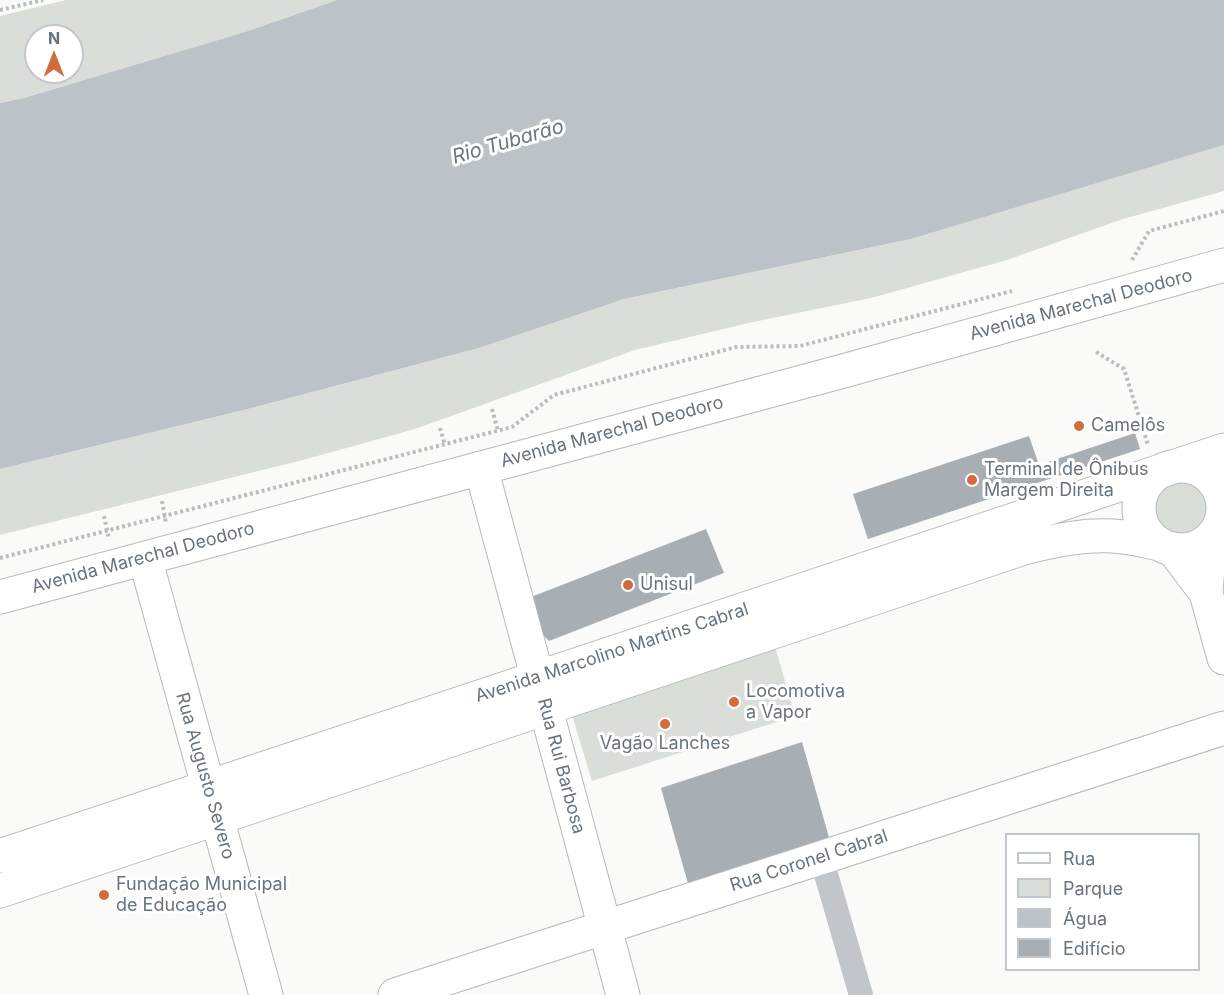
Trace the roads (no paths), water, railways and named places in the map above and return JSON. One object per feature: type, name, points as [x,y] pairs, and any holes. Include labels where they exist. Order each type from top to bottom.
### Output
[{"type":"main road","name":"Avenida Marechal Deodoro","points":[[0,597],[847,370],[1224,266]]},
{"type":"main road","name":"Avenida Marcolino Martins Cabral","points":[[0,891],[217,818],[542,692],[1161,470],[1224,450]]},
{"type":"main road","points":[[1206,593],[1223,510],[1222,496],[1216,484],[1206,474],[1194,468],[1180,466],[1161,470],[1145,485],[1140,498],[1138,511],[1142,525],[1149,536],[1167,547],[1206,593],[1224,658]]},
{"type":"main road","name":"Rua Rui Barbosa","points":[[481,468],[623,995]]},
{"type":"main road","points":[[1167,547],[1187,550],[1199,546],[1218,527]]},
{"type":"main road","name":"Avenida Marcolino Martins Cabral","points":[[0,856],[208,787],[542,692],[1024,548],[1096,535],[1124,537],[1167,547]]},
{"type":"main road","name":"Rua Augusto Severo","points":[[145,558],[266,995]]},
{"type":"main road","name":"Rua Coronel Cabral","points":[[395,995],[1224,728]]},
{"type":"street","points":[[821,857],[861,995]]},
{"type":"water","name":"Rio Tubarão","points":[[337,0],[1224,0],[1224,145],[911,239],[624,299],[479,348],[244,410],[0,469],[0,103],[71,84],[84,84],[84,80],[248,31]]},
{"type":"place","name":"Camelôs","points":[[1079,426]]},
{"type":"place","name":"Terminal de Ônibus Margem Direita","points":[[972,480]]},
{"type":"place","name":"Unisul","points":[[628,585]]},
{"type":"place","name":"Locomotiva a Vapor","points":[[734,702]]},
{"type":"place","name":"Vagão Lanches","points":[[665,724]]},
{"type":"place","name":"Fundação Municipal de Educação","points":[[104,895]]}]
